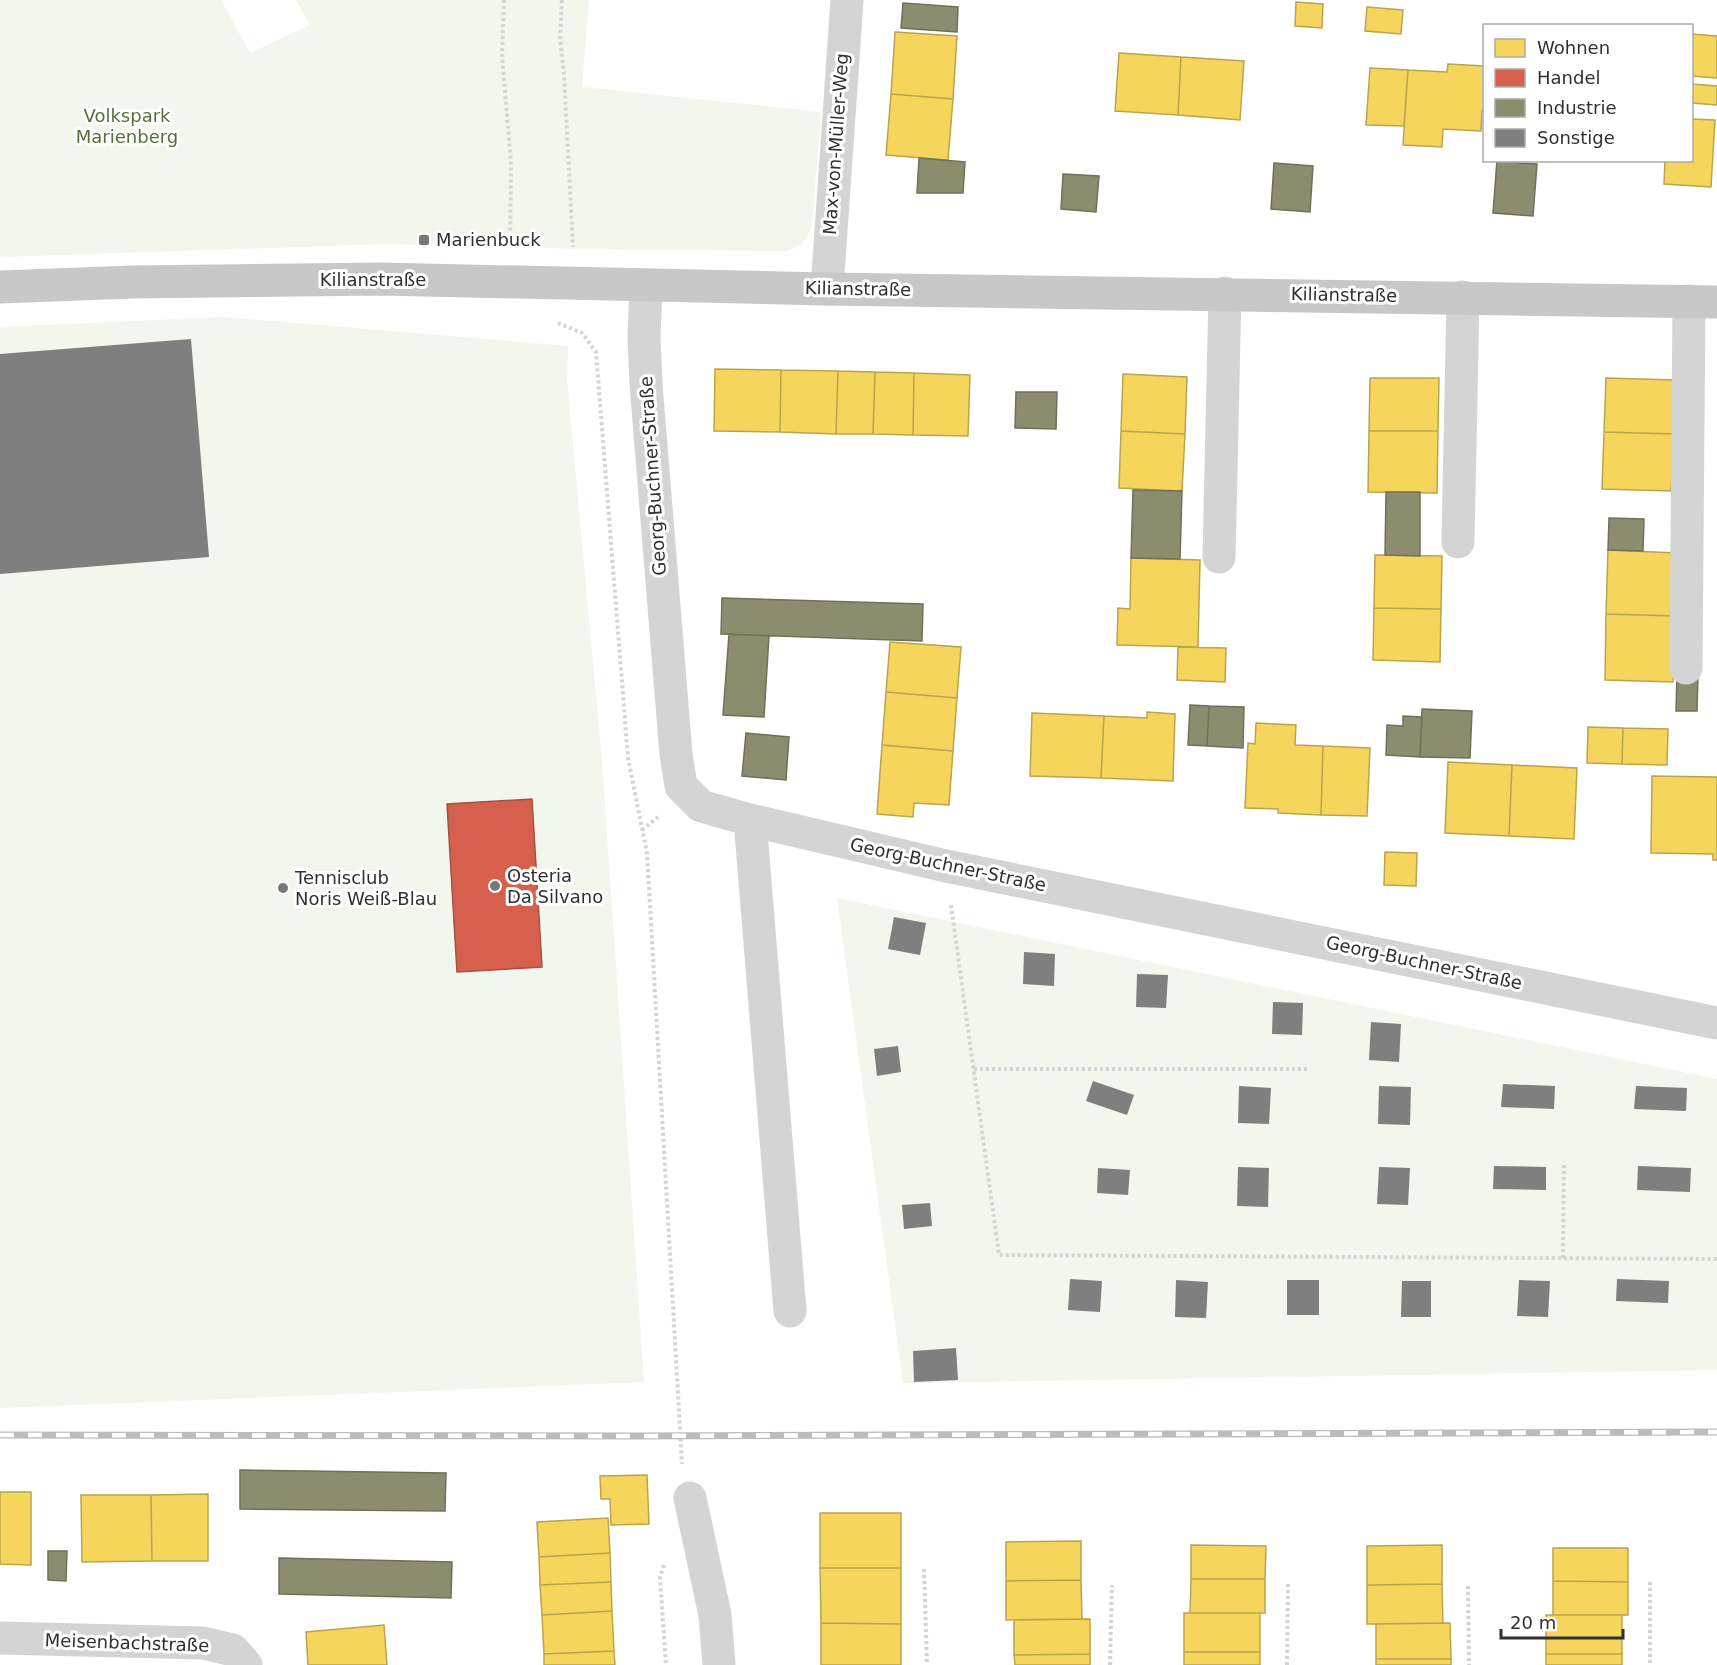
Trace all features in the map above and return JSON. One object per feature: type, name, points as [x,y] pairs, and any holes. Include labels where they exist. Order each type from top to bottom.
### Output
[{"type":"main road","name":"Kilianstraße","points":[[0,287],[240,280],[381,279],[827,289],[1225,293],[1703,302]]},
{"type":"street","name":"Max-von-Müller-Weg","points":[[827,289],[847,0]]},
{"type":"street","name":"Georg-Buchner-Straße","points":[[646,285],[644,339],[646,384],[676,754],[681,786],[701,806],[750,820],[946,866],[1717,1023]]},
{"type":"street","points":[[1219,556],[1225,293]]},
{"type":"street","points":[[1458,542],[1463,297]]},
{"type":"street","points":[[1686,668],[1703,302]]},
{"type":"street","points":[[750,820],[790,1311]]},
{"type":"street","points":[[690,1498],[715,1615],[719,1665]]},
{"type":"street","name":"Meisenbachstraße","points":[[0,1638],[203,1643],[233,1650],[246,1665]]},
{"type":"path","points":[[504,0],[502,55],[511,163],[509,253]]},
{"type":"path","points":[[562,0],[560,38],[573,240],[572,283]]},
{"type":"path","points":[[552,322],[563,324],[582,333],[596,352],[628,758],[647,853],[681,1459],[690,1498]]},
{"type":"path","points":[[946,866],[999,1255],[1717,1259]]},
{"type":"path","points":[[974,1069],[1309,1069]]},
{"type":"path","points":[[1563,1258],[1564,1165]]},
{"type":"path","points":[[924,1569],[927,1665]]},
{"type":"path","points":[[1287,1665],[1288,1581]]},
{"type":"path","points":[[1650,1582],[1650,1665]]},
{"type":"path","points":[[1110,1665],[1112,1585]]},
{"type":"path","points":[[1468,1586],[1469,1665]]},
{"type":"green space","name":"Volkspark Marienberg","points":[[0,0],[221,0],[250,53],[310,25],[296,0],[589,0],[582,87],[821,112],[812,226],[802,243],[786,251],[384,244],[0,257]]},
{"type":"green space","name":"Tennisclub Noris Weiß-Blau","points":[[223,317],[568,346],[567,380],[602,761],[644,1382],[0,1408],[0,327]]},
{"type":"green space","points":[[837,898],[1717,1079],[1717,1370],[903,1383]]},
{"type":"building: Wohnen","points":[[1296,2],[1323,4],[1322,28],[1295,26]]},
{"type":"building: Wohnen","points":[[1367,7],[1403,10],[1401,34],[1365,31]]},
{"type":"building: Wohnen","points":[[895,32],[957,36],[953,99],[891,94]]},
{"type":"building: Wohnen","points":[[1693,34],[1717,36],[1717,78],[1693,76]]},
{"type":"building: Wohnen","points":[[1119,53],[1181,57],[1178,115],[1115,111]]},
{"type":"building: Wohnen","points":[[1181,57],[1244,61],[1240,120],[1178,115]]},
{"type":"building: Wohnen","points":[[1448,64],[1483,66],[1481,131],[1443,129],[1442,147],[1403,145],[1408,70],[1447,72]]},
{"type":"building: Wohnen","points":[[1370,68],[1408,70],[1404,126],[1366,125]]},
{"type":"building: Wohnen","points":[[1693,84],[1717,86],[1717,105],[1693,103]]},
{"type":"building: Wohnen","points":[[891,94],[953,99],[948,160],[886,155]]},
{"type":"building: Wohnen","points":[[1693,119],[1715,120],[1711,187],[1664,184],[1665,162],[1693,162]]},
{"type":"building: Wohnen","points":[[715,369],[781,370],[780,432],[714,431]]},
{"type":"building: Wohnen","points":[[781,370],[838,371],[836,434],[780,432]]},
{"type":"building: Wohnen","points":[[838,371],[875,372],[873,434],[836,434]]},
{"type":"building: Wohnen","points":[[875,372],[914,373],[913,435],[873,434]]},
{"type":"building: Wohnen","points":[[914,373],[970,375],[968,436],[913,435]]},
{"type":"building: Wohnen","points":[[1123,374],[1187,377],[1185,434],[1121,431]]},
{"type":"building: Wohnen","points":[[1370,378],[1439,378],[1438,431],[1369,431]]},
{"type":"building: Wohnen","points":[[1606,378],[1675,380],[1674,434],[1604,432]]},
{"type":"building: Wohnen","points":[[1121,431],[1185,434],[1182,491],[1119,488]]},
{"type":"building: Wohnen","points":[[1369,431],[1438,431],[1437,493],[1368,492]]},
{"type":"building: Wohnen","points":[[1604,432],[1674,434],[1671,491],[1602,489]]},
{"type":"building: Wohnen","points":[[1608,550],[1677,553],[1675,616],[1606,614]]},
{"type":"building: Wohnen","points":[[1375,555],[1442,556],[1441,609],[1374,608]]},
{"type":"building: Wohnen","points":[[1131,558],[1200,560],[1198,647],[1117,645],[1118,608],[1130,609]]},
{"type":"building: Wohnen","points":[[1374,608],[1441,609],[1440,662],[1373,660]]},
{"type":"building: Wohnen","points":[[1606,614],[1675,616],[1673,682],[1605,680]]},
{"type":"building: Wohnen","points":[[890,642],[961,647],[957,698],[886,692]]},
{"type":"building: Wohnen","points":[[1178,647],[1226,648],[1225,682],[1177,680]]},
{"type":"building: Wohnen","points":[[886,692],[957,698],[953,751],[882,745]]},
{"type":"building: Wohnen","points":[[1147,712],[1175,714],[1173,781],[1101,778],[1104,716],[1147,718]]},
{"type":"building: Wohnen","points":[[1032,713],[1104,716],[1101,778],[1030,776]]},
{"type":"building: Wohnen","points":[[1256,723],[1296,725],[1295,745],[1323,746],[1321,815],[1278,813],[1278,809],[1245,808],[1248,743],[1255,744]]},
{"type":"building: Wohnen","points":[[1588,727],[1623,728],[1622,764],[1587,763]]},
{"type":"building: Wohnen","points":[[1623,728],[1668,729],[1667,765],[1622,764]]},
{"type":"building: Wohnen","points":[[882,745],[953,751],[949,805],[914,803],[913,817],[877,814]]},
{"type":"building: Wohnen","points":[[1323,746],[1370,748],[1367,816],[1321,815]]},
{"type":"building: Wohnen","points":[[1448,762],[1512,765],[1509,836],[1445,833]]},
{"type":"building: Wohnen","points":[[1512,765],[1577,768],[1574,839],[1509,836]]},
{"type":"building: Wohnen","points":[[1652,776],[1717,777],[1717,860],[1713,860],[1713,854],[1651,853]]},
{"type":"building: Wohnen","points":[[1385,852],[1417,853],[1416,886],[1384,885]]},
{"type":"building: Wohnen","points":[[647,1475],[649,1524],[611,1525],[610,1499],[601,1499],[600,1476]]},
{"type":"building: Wohnen","points":[[0,1492],[31,1492],[31,1565],[0,1564]]},
{"type":"building: Wohnen","points":[[208,1494],[208,1561],[152,1561],[151,1495]]},
{"type":"building: Wohnen","points":[[81,1495],[151,1495],[152,1561],[82,1562]]},
{"type":"building: Wohnen","points":[[820,1513],[901,1513],[901,1568],[820,1568]]},
{"type":"building: Wohnen","points":[[608,1518],[610,1553],[539,1557],[537,1522]]},
{"type":"building: Wohnen","points":[[1081,1541],[1081,1580],[1006,1581],[1006,1542]]},
{"type":"building: Wohnen","points":[[1191,1545],[1266,1546],[1265,1579],[1191,1579]]},
{"type":"building: Wohnen","points":[[1442,1545],[1442,1584],[1367,1585],[1367,1546]]},
{"type":"building: Wohnen","points":[[1553,1548],[1628,1548],[1628,1582],[1553,1581]]},
{"type":"building: Wohnen","points":[[610,1553],[611,1582],[540,1585],[539,1557]]},
{"type":"building: Wohnen","points":[[820,1568],[901,1568],[901,1624],[821,1623]]},
{"type":"building: Wohnen","points":[[1191,1579],[1265,1579],[1265,1613],[1190,1613]]},
{"type":"building: Wohnen","points":[[1081,1580],[1082,1619],[1006,1620],[1006,1581]]},
{"type":"building: Wohnen","points":[[1553,1581],[1628,1582],[1628,1615],[1553,1615]]},
{"type":"building: Wohnen","points":[[611,1582],[612,1611],[542,1615],[540,1585]]},
{"type":"building: Wohnen","points":[[1442,1584],[1443,1623],[1367,1624],[1367,1585]]},
{"type":"building: Wohnen","points":[[612,1611],[614,1651],[544,1654],[542,1615]]},
{"type":"building: Wohnen","points":[[1184,1613],[1260,1613],[1260,1652],[1184,1652]]},
{"type":"building: Wohnen","points":[[1546,1615],[1622,1615],[1622,1654],[1546,1654]]},
{"type":"building: Wohnen","points":[[1090,1619],[1090,1654],[1014,1655],[1014,1620]]},
{"type":"building: Wohnen","points":[[821,1623],[901,1624],[901,1665],[821,1665]]},
{"type":"building: Wohnen","points":[[1450,1623],[1451,1659],[1376,1659],[1376,1624]]},
{"type":"building: Wohnen","points":[[384,1625],[387,1665],[308,1665],[306,1632]]},
{"type":"building: Wohnen","points":[[614,1651],[615,1665],[544,1665],[544,1654]]},
{"type":"building: Wohnen","points":[[1184,1652],[1260,1652],[1260,1665],[1184,1665]]},
{"type":"building: Wohnen","points":[[1090,1654],[1090,1665],[1015,1665],[1014,1655]]},
{"type":"building: Wohnen","points":[[1546,1654],[1622,1654],[1622,1665],[1546,1665]]},
{"type":"building: Wohnen","points":[[1376,1659],[1451,1659],[1451,1665],[1376,1665]]},
{"type":"building: Handel","name":"Osteria Da Silvano","points":[[532,799],[542,967],[457,972],[447,804]]},
{"type":"building: Industrie","points":[[903,3],[958,7],[957,32],[901,28]]},
{"type":"building: Industrie","points":[[919,158],[965,162],[963,193],[917,193]]},
{"type":"building: Industrie","points":[[1497,162],[1537,164],[1533,216],[1493,213]]},
{"type":"building: Industrie","points":[[1274,163],[1313,166],[1310,212],[1271,209]]},
{"type":"building: Industrie","points":[[1063,174],[1099,176],[1096,212],[1061,209]]},
{"type":"building: Industrie","points":[[1016,392],[1057,392],[1056,429],[1015,428]]},
{"type":"building: Industrie","points":[[1133,490],[1182,491],[1180,559],[1131,558]]},
{"type":"building: Industrie","points":[[1386,492],[1420,492],[1420,556],[1385,555]]},
{"type":"building: Industrie","points":[[1609,518],[1644,519],[1643,551],[1608,550]]},
{"type":"building: Industrie","points":[[722,598],[923,604],[922,641],[721,634]]},
{"type":"building: Industrie","points":[[729,634],[769,636],[764,717],[723,715]]},
{"type":"building: Industrie","points":[[1677,674],[1698,675],[1697,711],[1676,711]]},
{"type":"building: Industrie","points":[[1190,705],[1209,706],[1207,746],[1188,745]]},
{"type":"building: Industrie","points":[[1209,706],[1244,707],[1243,748],[1207,746]]},
{"type":"building: Industrie","points":[[1422,709],[1472,711],[1470,758],[1420,757]]},
{"type":"building: Industrie","points":[[1403,716],[1422,717],[1420,757],[1386,755],[1387,725],[1403,726]]},
{"type":"building: Industrie","points":[[746,733],[789,737],[786,780],[742,776]]},
{"type":"building: Industrie","points":[[240,1470],[446,1473],[445,1511],[240,1509]]},
{"type":"building: Industrie","points":[[48,1551],[67,1551],[66,1581],[48,1580]]},
{"type":"building: Industrie","points":[[279,1558],[452,1562],[451,1598],[279,1594]]},
{"type":"building: Sonstige","points":[[191,339],[209,557],[0,574],[0,354]]},
{"type":"building: Sonstige","points":[[894,917],[926,923],[920,955],[888,949]]},
{"type":"building: Sonstige","points":[[1024,952],[1055,954],[1054,986],[1023,984]]},
{"type":"building: Sonstige","points":[[1137,974],[1168,975],[1166,1008],[1136,1007]]},
{"type":"building: Sonstige","points":[[1273,1002],[1303,1003],[1302,1035],[1272,1034]]},
{"type":"building: Sonstige","points":[[1371,1022],[1401,1024],[1399,1062],[1369,1060]]},
{"type":"building: Sonstige","points":[[898,1046],[901,1072],[877,1076],[874,1049]]},
{"type":"building: Sonstige","points":[[1093,1081],[1134,1095],[1127,1115],[1086,1101]]},
{"type":"building: Sonstige","points":[[1503,1084],[1555,1086],[1554,1109],[1501,1107]]},
{"type":"building: Sonstige","points":[[1239,1086],[1271,1088],[1269,1124],[1238,1123]]},
{"type":"building: Sonstige","points":[[1379,1086],[1411,1087],[1410,1125],[1378,1124]]},
{"type":"building: Sonstige","points":[[1636,1086],[1687,1088],[1686,1111],[1634,1109]]},
{"type":"building: Sonstige","points":[[1494,1166],[1546,1167],[1546,1190],[1493,1189]]},
{"type":"building: Sonstige","points":[[1638,1166],[1691,1168],[1690,1192],[1637,1190]]},
{"type":"building: Sonstige","points":[[1238,1167],[1269,1168],[1268,1207],[1237,1206]]},
{"type":"building: Sonstige","points":[[1379,1167],[1410,1168],[1408,1205],[1377,1204]]},
{"type":"building: Sonstige","points":[[1098,1168],[1130,1170],[1128,1195],[1097,1193]]},
{"type":"building: Sonstige","points":[[930,1203],[932,1226],[904,1229],[902,1205]]},
{"type":"building: Sonstige","points":[[1070,1279],[1102,1281],[1100,1312],[1068,1310]]},
{"type":"building: Sonstige","points":[[1617,1279],[1669,1281],[1668,1303],[1616,1301]]},
{"type":"building: Sonstige","points":[[1176,1280],[1208,1282],[1206,1318],[1175,1317]]},
{"type":"building: Sonstige","points":[[1287,1280],[1319,1280],[1319,1315],[1287,1315]]},
{"type":"building: Sonstige","points":[[1519,1280],[1550,1281],[1548,1317],[1517,1316]]},
{"type":"building: Sonstige","points":[[1402,1281],[1431,1281],[1431,1317],[1401,1317]]},
{"type":"building: Sonstige","points":[[956,1348],[958,1380],[914,1382],[913,1351]]},
{"type":"railway","points":[[0,1435],[636,1436],[1717,1432]]},
{"type":"place","name":"Marienbuck","points":[[424,240]]},
{"type":"place","name":"Osteria Da Silvano","points":[[495,886]]},
{"type":"place","name":"Tennisclub Noris Weiß-Blau","points":[[283,888]]}]
